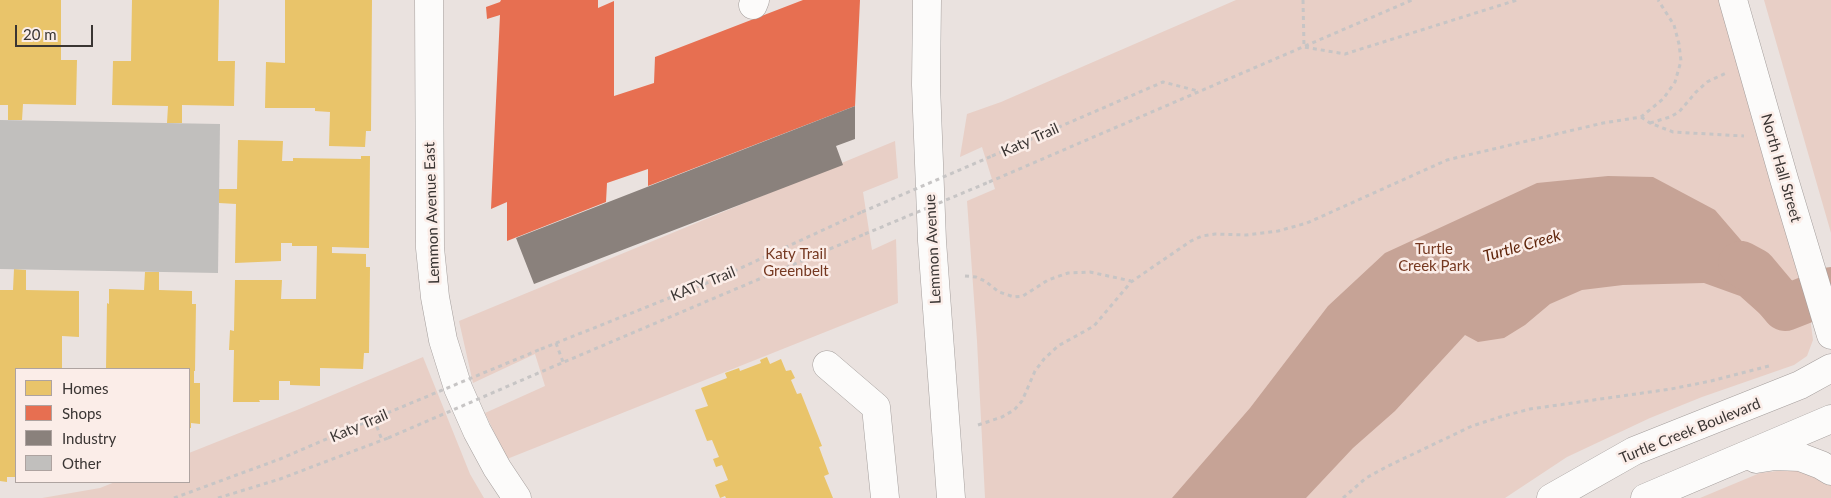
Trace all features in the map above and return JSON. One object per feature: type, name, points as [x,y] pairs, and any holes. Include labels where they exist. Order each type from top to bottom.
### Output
[{"type":"main road","name":"Lemmon Avenue East","points":[[429,0],[430,248],[435,298],[443,340],[458,388],[477,431],[497,468],[517,498]]},
{"type":"main road","name":"Lemmon Avenue","points":[[927,0],[926,84],[932,242],[951,498]]},
{"type":"main road","name":"North Hall Street","points":[[1733,0],[1831,335]]},
{"type":"main road","points":[[827,364],[876,407],[885,498]]},
{"type":"main road","name":"Turtle Creek Boulevard","points":[[1551,498],[1634,451],[1800,385],[1831,368]]},
{"type":"main road","points":[[1645,498],[1831,419]]},
{"type":"main road","points":[[1725,465],[1775,456],[1800,456],[1821,464],[1831,471]]},
{"type":"path","points":[[1303,0],[1304,46]]},
{"type":"path","points":[[218,498],[280,478],[388,438],[1412,0]]},
{"type":"path","points":[[1304,46],[1345,54],[1517,0]]},
{"type":"path","points":[[978,425],[1014,410],[1022,401],[1035,371],[1044,359],[1070,338],[1094,326],[1132,282],[1191,241],[1202,236],[1215,234],[1246,235],[1278,231],[1307,223],[1447,160],[1603,122],[1640,117],[1663,99],[1675,82],[1681,61],[1674,25],[1658,0]]},
{"type":"path","points":[[1650,123],[1670,117],[1678,112],[1692,95],[1707,82],[1727,72]]},
{"type":"path","name":"Katy Trail","points":[[862,212],[1163,82],[1199,91]]},
{"type":"path","points":[[1640,117],[1674,132],[1744,136]]},
{"type":"path","name":"KATY Trail","points":[[541,349],[717,279],[862,212]]},
{"type":"path","points":[[965,276],[985,281],[999,292],[1014,297],[1023,296],[1048,280],[1068,273],[1090,272],[1132,282]]},
{"type":"path","points":[[556,343],[564,362]]},
{"type":"path","name":"Katy Trail","points":[[174,498],[280,459],[541,349]]},
{"type":"path","points":[[1343,498],[1366,478],[1388,466],[1472,426],[1500,416],[1530,409],[1703,383],[1772,365]]},
{"type":"path","points":[[374,419],[382,440]]},
{"type":"green space","name":"Turtle Creek Park","points":[[1236,0],[1720,0],[1810,317],[1813,340],[1807,356],[1794,365],[1702,397],[1650,418],[1567,457],[1505,498],[985,498],[977,341],[967,201],[995,189],[982,147],[960,157],[967,114],[1001,102]]},
{"type":"green space","points":[[1764,0],[1831,0],[1831,233]]},
{"type":"green space","name":"Katy Trail Greenbelt","points":[[895,141],[898,178],[863,192],[872,250],[896,239],[898,303],[507,459],[485,413],[545,386],[535,354],[473,383],[459,321]]},
{"type":"green space","points":[[423,357],[470,474],[484,498],[42,498],[100,488],[112,483],[190,483],[190,453]]},
{"type":"green space","points":[[1798,471],[1815,474],[1831,482],[1831,498],[1700,498],[1760,473]]},
{"type":"water","name":"Turtle Creek","points":[[1608,176],[1653,177],[1715,210],[1752,253],[1785,308],[1794,328],[1768,321],[1740,296],[1704,283],[1623,285],[1582,290],[1550,304],[1525,325],[1504,338],[1478,342],[1465,335],[1395,411],[1353,448],[1306,498],[1172,498],[1250,408],[1328,306],[1385,253],[1537,183]]},
{"type":"building: Homes","points":[[0,0],[61,0],[61,60],[77,60],[76,105],[23,104],[22,120],[8,120],[8,105],[0,105]]},
{"type":"building: Homes","points":[[132,0],[219,0],[218,61],[235,61],[234,106],[182,105],[182,123],[167,123],[168,106],[112,105],[113,61],[131,61]]},
{"type":"building: Homes","points":[[285,0],[372,0],[371,131],[366,131],[365,147],[329,146],[330,112],[315,111],[315,108],[265,108],[266,62],[285,63]]},
{"type":"building: Homes","points":[[238,140],[283,141],[282,161],[293,161],[293,158],[361,159],[361,156],[370,156],[369,248],[332,247],[332,253],[366,254],[366,267],[370,267],[369,353],[364,353],[363,369],[320,368],[320,386],[290,385],[290,381],[279,381],[279,400],[233,402],[234,350],[229,350],[230,330],[234,331],[235,280],[282,280],[281,299],[316,299],[317,246],[292,246],[292,243],[281,243],[281,261],[235,263],[236,204],[219,203],[219,189],[237,189]]},
{"type":"building: Homes","points":[[14,269],[26,270],[26,290],[79,291],[79,337],[62,336],[62,368],[15,368],[15,477],[7,477],[7,482],[0,481],[0,290],[13,290]]},
{"type":"building: Homes","points":[[145,272],[159,272],[159,290],[192,291],[192,304],[196,304],[194,383],[200,383],[200,424],[191,423],[191,428],[190,368],[106,368],[109,289],[144,290]]},
{"type":"building: Homes","points":[[767,357],[770,364],[781,359],[786,371],[791,370],[795,378],[791,380],[797,394],[801,393],[822,446],[819,447],[829,474],[824,476],[833,498],[726,498],[725,496],[720,498],[715,485],[728,480],[722,465],[716,467],[713,459],[719,457],[712,440],[707,441],[695,410],[708,406],[701,388],[727,378],[725,373],[739,368],[740,371],[761,363],[760,360]]},
{"type":"building: Shops","points":[[501,0],[598,0],[598,8],[614,1],[614,96],[654,83],[655,57],[803,0],[860,0],[855,106],[648,186],[648,169],[607,183],[606,202],[507,241],[507,202],[491,209],[500,15],[487,19],[486,7]]},
{"type":"building: Industry","points":[[855,106],[855,139],[836,146],[843,165],[534,284],[516,238]]},
{"type":"building: Other","points":[[0,120],[220,124],[218,273],[0,269]]},
{"type":"waterway","name":"Turtle Creek","points":[[1741,264],[1754,271],[1785,308],[1831,290]]}]
